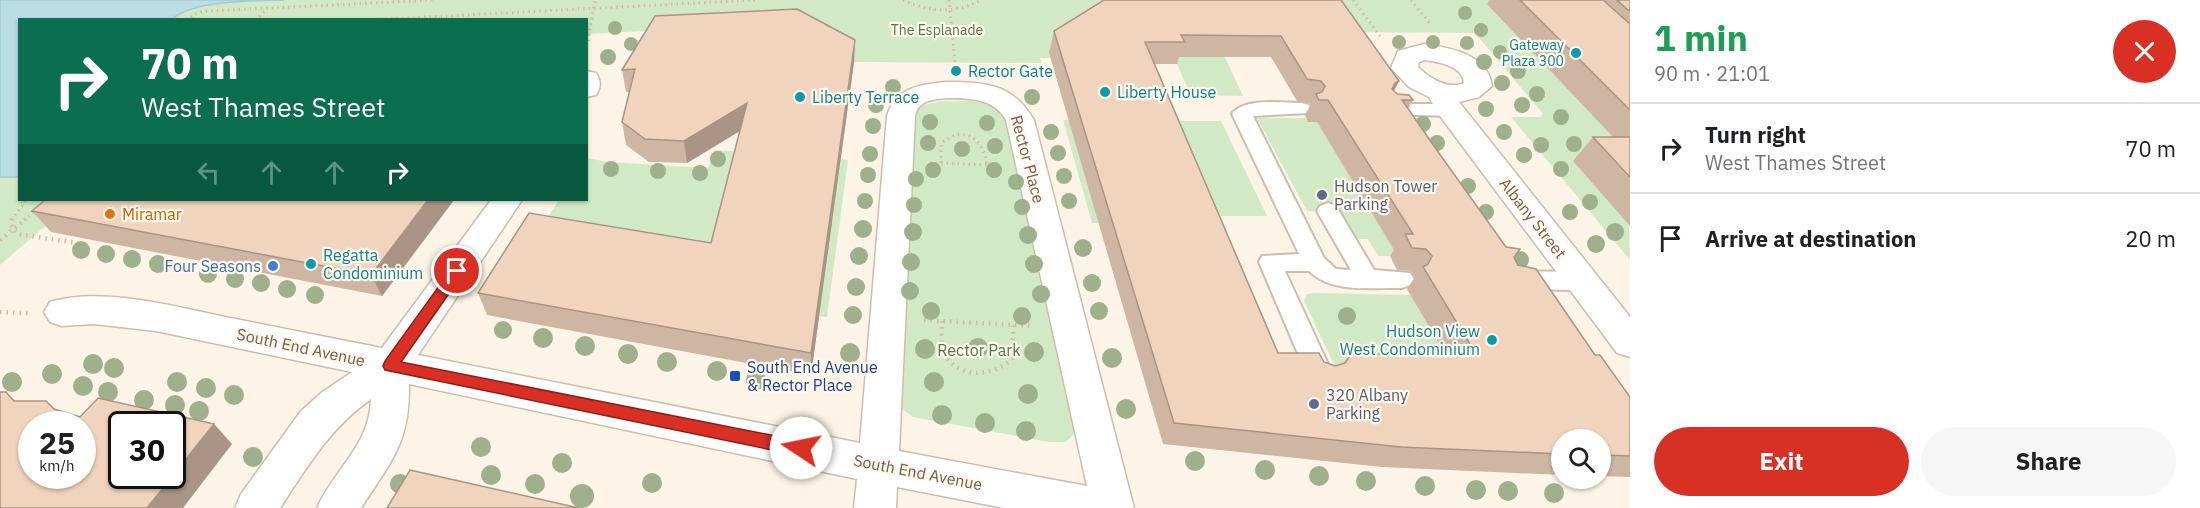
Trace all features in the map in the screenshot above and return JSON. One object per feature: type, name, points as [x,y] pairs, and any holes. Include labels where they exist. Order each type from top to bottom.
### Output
[{"type":"street","name":"Rector Place","points":[[875,508],[904,106],[911,98],[925,93],[978,91],[1006,101],[1014,108],[1020,120],[1113,508]]},
{"type":"street","name":"Albany Street","points":[[1445,100],[1630,343]]},
{"type":"street","points":[[256,508],[315,423],[334,404],[390,366],[506,201]]},
{"type":"street","name":"South End Avenue","points":[[62,312],[116,312],[156,317],[390,366],[1104,508]]},
{"type":"street","points":[[338,508],[384,438],[390,414],[390,366]]},
{"type":"lane","points":[[1391,110],[1445,100]]},
{"type":"lane","points":[[1302,110],[1251,110],[1242,114],[1315,263],[1328,275],[1338,278],[1402,279]]},
{"type":"lane","points":[[1328,211],[1367,278]]},
{"type":"lane","points":[[1315,263],[1270,262],[1320,375]]},
{"type":"lane","points":[[1509,280],[1582,281]]},
{"type":"path","points":[[189,18],[199,12],[435,0]]},
{"type":"path","points":[[588,41],[595,0]]},
{"type":"path","points":[[406,18],[755,0]]},
{"type":"path","points":[[903,0],[928,9],[950,11],[971,6],[981,0]]},
{"type":"path","points":[[949,0],[955,64]]},
{"type":"path","points":[[1353,0],[1380,36]]},
{"type":"path","points":[[1411,0],[1438,33]]},
{"type":"path","points":[[257,18],[267,9]]},
{"type":"path","points":[[941,163],[941,144],[945,139],[961,135],[980,142],[984,147],[987,165]]},
{"type":"path","points":[[919,163],[1008,165]]},
{"type":"path","points":[[13,230],[12,218],[25,201]]},
{"type":"path","points":[[0,240],[43,204]]},
{"type":"path","points":[[13,230],[27,237],[39,236],[78,243]]},
{"type":"path","points":[[921,320],[1035,326]]},
{"type":"path","points":[[942,321],[944,352],[949,361],[958,368],[984,373],[997,371],[1007,366],[1014,355],[1013,325]]},
{"type":"green space","name":"The Esplanade","points":[[1251,0],[1049,53],[1050,58],[1040,58],[1041,63],[854,62],[664,30],[588,34],[588,18],[175,18],[182,13],[209,5],[241,1]]},
{"type":"green space","points":[[1316,0],[1575,0],[1625,110],[1630,260],[1511,117],[1541,117],[1543,114],[1475,33],[1338,32]]},
{"type":"green space","points":[[1223,53],[1243,96],[1194,95],[1189,91],[1174,57],[1217,57]]},
{"type":"green space","name":"Rector Park","points":[[944,101],[971,101],[987,104],[1001,112],[1007,120],[1075,433],[1066,442],[1049,442],[913,417],[902,409],[899,401],[915,113],[924,105]]},
{"type":"green space","points":[[1257,118],[1306,118],[1308,122],[1317,122],[1398,256],[1378,256],[1368,239],[1355,239],[1340,211],[1307,211]]},
{"type":"green space","points":[[1063,120],[1069,120],[1099,223],[1092,223]]},
{"type":"green space","points":[[1161,121],[1221,121],[1267,216],[1200,216]]},
{"type":"green space","points":[[714,150],[742,152],[714,265],[536,236],[558,201],[588,201],[588,158],[608,162],[708,168]]},
{"type":"green space","points":[[841,159],[848,160],[827,317],[819,316]]},
{"type":"green space","points":[[0,177],[18,177],[18,201],[75,201],[0,265]]},
{"type":"green space","points":[[1307,294],[1411,295],[1457,376],[1339,375],[1304,301]]},
{"type":"water","points":[[0,0],[284,0],[241,1],[209,5],[195,8],[174,18],[18,18],[18,177],[0,177]]},
{"type":"building","points":[[1104,0],[1341,0],[1399,81],[1392,89],[1397,94],[1409,95],[1413,100],[1402,100],[1506,247],[1520,249],[1514,257],[1518,265],[1536,269],[1595,355],[1600,355],[1630,397],[1630,456],[1611,455],[1611,429],[1551,429],[1551,454],[1401,447],[1174,423],[1054,31]],"holes":[[[1181,35],[1281,36],[1307,79],[1321,81],[1325,86],[1322,92],[1316,94],[1319,100],[1328,100],[1413,234],[1405,234],[1412,248],[1426,249],[1432,256],[1428,264],[1423,267],[1476,354],[1351,354],[1345,363],[1335,366],[1324,362],[1319,353],[1278,353],[1145,42],[1185,42]]]},
{"type":"building","points":[[1520,0],[1603,0],[1630,24],[1630,110]]},
{"type":"building","points":[[1617,0],[1630,0],[1630,10],[1628,10]]},
{"type":"building","points":[[797,9],[855,40],[811,353],[478,293],[529,213],[711,243],[747,103],[684,141],[645,139],[622,122],[635,69],[622,70],[655,16]]},
{"type":"building","points":[[1593,137],[1630,137],[1630,177]]},
{"type":"building","name":"Regatta Condominium","points":[[44,201],[427,201],[371,275],[32,211]]},
{"type":"building","points":[[0,392],[6,392],[14,401],[46,401],[54,409],[60,411],[18,411],[18,489],[96,489],[96,411],[86,411],[98,398],[156,411],[108,411],[108,489],[162,489],[147,508],[0,508]]},
{"type":"building","points":[[186,418],[214,424],[186,459]]},
{"type":"building","points":[[410,470],[579,508],[387,508]]},
{"type":"place","name":"Gateway Plaza 300","points":[[1576,53]]},
{"type":"place","name":"Rector Gate","points":[[956,71]]},
{"type":"place","name":"Liberty House","points":[[1105,92]]},
{"type":"place","name":"Liberty Terrace","points":[[800,97]]},
{"type":"place","name":"Hudson Tower Parking","points":[[1322,195]]},
{"type":"place","name":"Miramar","points":[[110,214]]},
{"type":"place","name":"Regatta Condominium","points":[[311,264]]},
{"type":"place","name":"Four Seasons","points":[[273,266]]},
{"type":"place","name":"Hudson View West Condominium","points":[[1492,340]]},
{"type":"place","name":"South End Avenue & Rector Place","points":[[735,376]]},
{"type":"place","name":"320 Albany Parking","points":[[1314,404]]},
{"type":"route","points":[[457,271],[390,366],[801,448]]}]
